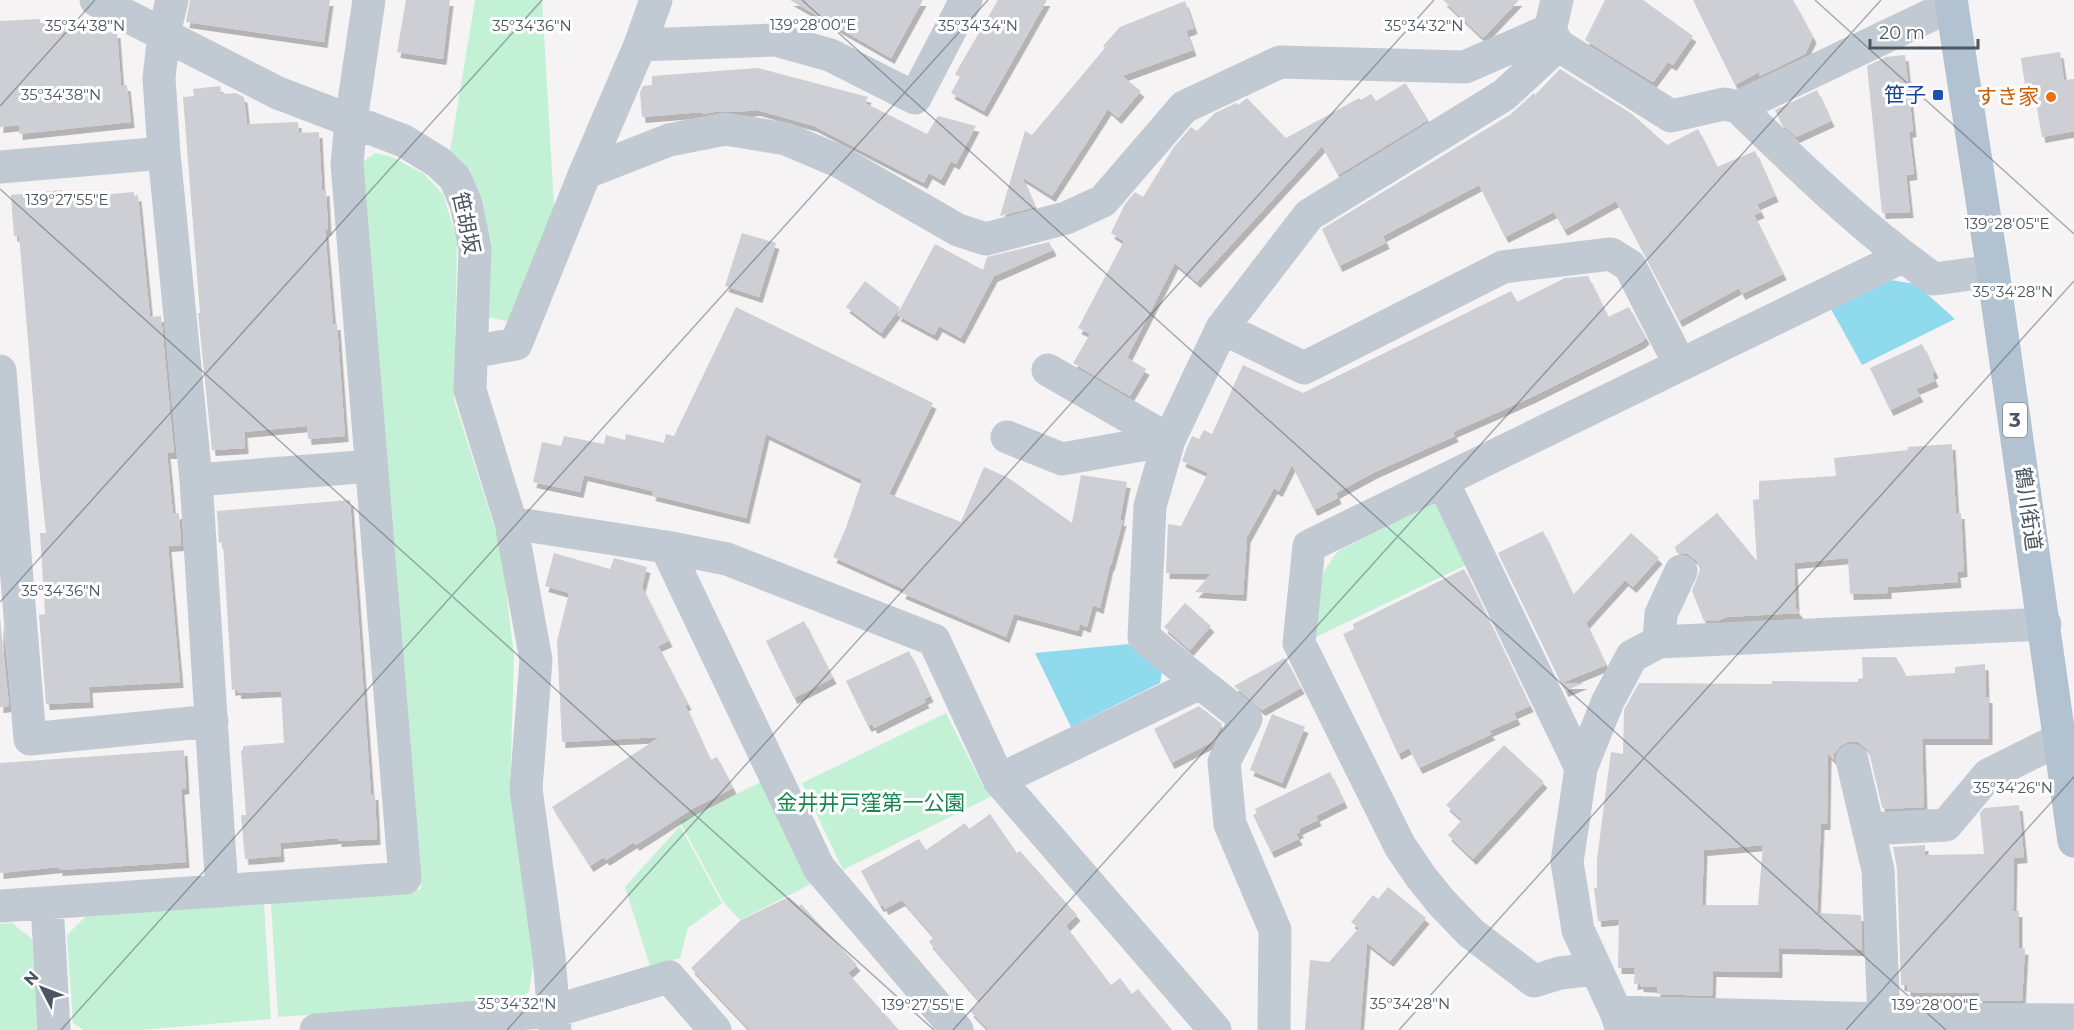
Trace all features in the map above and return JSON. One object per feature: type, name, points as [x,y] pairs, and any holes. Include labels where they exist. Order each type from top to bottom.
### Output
[{"type":"main road","name":"鶴川街道","points":[[1952,2],[2073,832]]},
{"type":"street","name":"笹胡坂","points":[[96,0],[278,93],[404,141],[438,162],[455,178],[466,204],[475,249],[470,390],[511,523],[536,660],[526,789],[549,957],[554,1020]]},
{"type":"street","points":[[172,0],[164,34],[159,78],[164,153],[196,480],[222,891]]},
{"type":"street","points":[[0,906],[405,878],[347,164],[369,0]]},
{"type":"street","points":[[471,352],[516,344],[640,45],[656,0]]},
{"type":"street","points":[[640,45],[776,40],[830,55],[915,98],[966,0]]},
{"type":"street","points":[[1738,107],[1952,2]]},
{"type":"street","points":[[585,173],[669,140],[725,129],[786,139],[838,161],[958,230],[986,239],[1066,218],[1103,201],[1184,107],[1280,62],[1465,67],[1555,25]]},
{"type":"street","points":[[1555,25],[1671,116],[1724,104],[1738,107],[1822,188],[1902,257],[1934,279],[1993,271]]},
{"type":"street","points":[[1274,1030],[1275,930],[1230,824],[1224,762],[1246,719],[1144,637],[1150,506],[1169,440],[1222,328],[1309,215],[1504,95],[1555,25]]},
{"type":"street","points":[[0,167],[164,153]]},
{"type":"street","points":[[1222,328],[1304,368],[1503,267],[1611,254],[1630,266],[1680,365]]},
{"type":"street","points":[[1595,969],[1560,973],[1534,981],[1472,933],[1442,903],[1400,846],[1299,643],[1309,546],[1902,257]]},
{"type":"street","points":[[1048,370],[1169,440]]},
{"type":"street","points":[[0,371],[30,739],[212,721]]},
{"type":"street","points":[[1007,437],[1062,459],[1169,440]]},
{"type":"street","points":[[196,480],[370,466]]},
{"type":"street","points":[[1443,482],[1581,768]]},
{"type":"street","points":[[511,523],[727,559],[934,640],[999,780],[1215,1030]]},
{"type":"street","points":[[666,548],[819,868],[957,1030]]},
{"type":"street","points":[[1659,642],[1661,614],[1681,571]]},
{"type":"street","points":[[2044,624],[1659,642],[1632,656],[1608,701],[1581,768],[1567,862],[1578,930],[1619,1021],[2074,1020]]},
{"type":"street","points":[[999,780],[1200,683]]},
{"type":"street","points":[[1868,829],[1946,825],[1988,775],[2060,739]]},
{"type":"street","points":[[1852,760],[1878,870],[1884,1019]]},
{"type":"street","points":[[47,903],[54,1030]]},
{"type":"street","points":[[316,1030],[554,1020],[669,977],[715,1030]]},
{"type":"green space","points":[[475,0],[542,0],[555,223],[514,323],[488,317],[482,203],[470,170],[450,151]]},
{"type":"green space","points":[[375,153],[392,157],[424,174],[443,194],[457,241],[454,400],[501,548],[514,656],[510,791],[535,952],[529,992],[518,1000],[278,1017],[271,903],[421,889],[363,162]]},
{"type":"green space","points":[[1438,500],[1468,564],[1316,637],[1322,574],[1338,551]]},
{"type":"green space","name":"金井井戸窪第一公園","points":[[946,713],[983,786],[992,796],[843,870],[802,783]]},
{"type":"green space","name":"金井井戸窪第一公園","points":[[763,781],[813,883],[740,920],[724,903],[680,822]]},
{"type":"green space","points":[[680,826],[722,903],[688,928],[680,958],[650,966],[625,887]]},
{"type":"green space","points":[[264,904],[271,1019],[138,1030],[83,1030],[73,1023],[67,935],[86,916]]},
{"type":"green space","points":[[12,923],[32,939],[39,1030],[0,1030],[0,924]]},
{"type":"water","points":[[1890,280],[1916,284],[1955,319],[1862,365],[1831,309]]},
{"type":"water","points":[[1129,644],[1162,672],[1160,683],[1071,727],[1035,653]]},
{"type":"building","points":[[190,0],[330,0],[324,42],[186,22]]},
{"type":"building","points":[[406,0],[450,0],[443,59],[397,52]]},
{"type":"building","points":[[790,0],[923,0],[891,58]]},
{"type":"building","points":[[998,0],[1047,0],[984,111],[951,93],[960,77],[955,74]]},
{"type":"building","points":[[1443,0],[1519,0],[1483,38]]},
{"type":"building","points":[[1605,0],[1643,0],[1693,36],[1673,65],[1668,62],[1653,82],[1585,40]]},
{"type":"building","points":[[1693,0],[1793,0],[1813,37],[1805,54],[1760,76],[1759,72],[1735,85]]},
{"type":"building","points":[[1185,1],[1194,28],[1186,31],[1193,50],[1122,76],[1141,91],[1118,118],[1108,109],[1052,196],[1022,177],[1035,207],[1000,216],[1025,131],[1032,135],[1120,27]]},
{"type":"building","points":[[40,19],[40,23],[78,20],[79,25],[97,24],[98,33],[117,32],[121,85],[127,85],[131,122],[19,134],[19,125],[0,127],[0,21]]},
{"type":"building","points":[[2060,52],[2064,80],[2074,79],[2074,131],[2042,137],[2034,91],[2026,92],[2021,58]]},
{"type":"building","points":[[1905,55],[1913,131],[1909,132],[1914,174],[1906,175],[1910,212],[1882,213],[1867,66],[1886,57]]},
{"type":"building","points":[[758,68],[868,97],[865,103],[927,134],[938,116],[976,126],[956,164],[951,161],[941,180],[929,173],[924,183],[814,126],[757,110],[642,117],[640,92],[643,86],[652,85],[652,76]]},
{"type":"building","points":[[1560,69],[1632,114],[1667,145],[1698,129],[1717,167],[1755,151],[1775,196],[1757,204],[1761,212],[1754,215],[1783,274],[1742,294],[1739,288],[1679,321],[1616,201],[1564,230],[1554,212],[1505,237],[1479,185],[1383,236],[1386,243],[1339,266],[1322,229],[1511,114],[1534,93],[1535,95]]},
{"type":"building","points":[[1404,84],[1428,120],[1338,175],[1322,146],[1197,282],[1175,263],[1127,358],[1146,369],[1130,396],[1073,363],[1090,334],[1078,328],[1124,241],[1111,233],[1125,204],[1135,192],[1143,197],[1174,147],[1191,127],[1197,131],[1215,113],[1236,103],[1238,105],[1247,98],[1286,138],[1359,98],[1361,100],[1371,94],[1376,101]]},
{"type":"building","points":[[220,86],[221,94],[236,93],[244,97],[247,124],[298,122],[299,133],[319,132],[322,191],[326,190],[328,229],[325,230],[333,324],[337,324],[345,436],[308,439],[307,426],[244,432],[245,448],[212,450],[198,313],[200,313],[183,97],[194,96],[193,89]]},
{"type":"building","points":[[1817,90],[1831,121],[1796,137],[1781,123],[1775,110]]},
{"type":"building","points":[[62,190],[63,198],[134,192],[134,196],[138,195],[150,317],[161,316],[174,453],[167,453],[173,514],[179,513],[181,545],[168,546],[180,682],[89,687],[90,702],[46,704],[39,615],[45,614],[40,533],[46,533],[19,235],[14,236],[11,195]]},
{"type":"building","points":[[742,233],[776,243],[759,297],[725,286]]},
{"type":"building","points":[[1049,242],[1053,250],[994,276],[961,338],[939,326],[934,335],[897,315],[935,244],[983,270],[987,257]]},
{"type":"building","points":[[1588,276],[1608,317],[1629,307],[1646,338],[1642,342],[1532,397],[1453,432],[1455,436],[1375,472],[1336,493],[1338,498],[1314,510],[1292,465],[1279,491],[1274,488],[1247,537],[1243,595],[1195,592],[1211,574],[1166,573],[1168,524],[1181,526],[1208,473],[1182,461],[1187,447],[1192,436],[1199,439],[1204,430],[1212,434],[1243,365],[1303,393],[1511,291],[1517,302],[1565,278]]},
{"type":"building","points":[[865,281],[900,308],[881,333],[846,307]]},
{"type":"building","points":[[736,307],[933,403],[889,494],[961,522],[984,467],[1007,477],[1072,523],[1081,475],[1127,482],[1120,520],[1123,520],[1100,608],[1093,605],[1087,627],[1080,624],[1078,631],[1014,614],[1006,637],[902,593],[904,589],[833,557],[846,528],[862,480],[766,434],[746,518],[652,495],[653,491],[584,475],[580,492],[533,482],[542,442],[561,446],[564,436],[604,444],[606,435],[625,440],[626,434],[664,443],[666,434],[674,436]]},
{"type":"building","points":[[1922,344],[1935,372],[1932,374],[1935,381],[1916,389],[1920,396],[1890,410],[1870,368]]},
{"type":"building","points":[[1952,444],[1956,513],[1961,513],[1964,571],[1957,572],[1958,582],[1888,587],[1888,593],[1850,594],[1848,558],[1794,563],[1796,608],[1800,613],[1727,617],[1717,621],[1704,621],[1692,591],[1700,570],[1697,561],[1688,554],[1677,553],[1675,547],[1717,513],[1757,561],[1753,500],[1759,499],[1759,481],[1836,476],[1834,458],[1908,450],[1907,447]]},
{"type":"building","points":[[350,500],[371,794],[375,794],[377,839],[338,841],[338,838],[280,843],[281,856],[245,859],[241,815],[246,815],[241,751],[243,746],[284,743],[281,691],[238,693],[237,689],[232,690],[223,542],[219,543],[217,511]]},
{"type":"building","points":[[1543,531],[1573,595],[1631,533],[1659,558],[1633,587],[1625,580],[1586,623],[1606,665],[1562,683],[1584,683],[1565,691],[1498,553]]},
{"type":"building","points":[[554,553],[610,569],[614,558],[647,567],[642,587],[669,641],[658,646],[688,704],[685,705],[710,760],[717,757],[733,788],[692,809],[636,845],[634,842],[606,860],[604,857],[590,866],[552,807],[660,737],[562,742],[557,641],[569,593],[545,586]]},
{"type":"building","points":[[1464,569],[1530,706],[1514,713],[1517,719],[1489,731],[1492,734],[1419,768],[1409,748],[1398,754],[1343,634],[1354,629],[1353,624]]},
{"type":"building","points":[[1185,603],[1211,626],[1190,650],[1164,627]]},
{"type":"building","points":[[0,618],[9,706],[0,707]]},
{"type":"building","points":[[804,621],[833,678],[794,698],[766,641]]},
{"type":"building","points":[[909,651],[930,696],[924,699],[926,702],[874,728],[872,724],[868,726],[846,681]]},
{"type":"building","points":[[1862,657],[1896,657],[1906,676],[1955,673],[1955,667],[1985,664],[1986,697],[1989,697],[1989,739],[1922,739],[1924,807],[1885,809],[1882,807],[1870,756],[1866,748],[1858,742],[1848,742],[1840,746],[1834,754],[1834,760],[1828,754],[1827,824],[1821,824],[1817,913],[1861,915],[1862,950],[1779,948],[1779,972],[1713,971],[1712,996],[1657,994],[1657,987],[1634,984],[1635,968],[1618,968],[1619,919],[1598,921],[1594,888],[1597,888],[1597,859],[1611,752],[1623,754],[1624,710],[1639,683],[1772,684],[1772,681],[1858,682],[1858,679],[1863,678]],"holes":[[[1763,845],[1758,905],[1702,905],[1704,850]]]},
{"type":"building","points":[[1285,658],[1301,688],[1262,710],[1234,686]]},
{"type":"building","points":[[1199,706],[1222,724],[1214,741],[1171,763],[1154,729]]},
{"type":"building","points":[[1272,714],[1305,727],[1282,783],[1250,770]]},
{"type":"building","points":[[1504,745],[1544,782],[1473,859],[1448,835],[1462,820],[1446,805]]},
{"type":"building","points":[[184,750],[186,788],[181,789],[186,862],[59,870],[59,867],[0,873],[0,763]]},
{"type":"building","points":[[1330,772],[1344,802],[1316,816],[1318,820],[1299,829],[1300,832],[1296,834],[1299,839],[1271,852],[1253,815],[1257,813],[1255,809]]},
{"type":"building","points":[[2019,805],[2024,857],[2014,858],[2013,911],[2019,911],[2019,948],[2025,949],[2022,1001],[1979,1001],[1979,993],[1907,992],[1907,985],[1901,985],[1897,869],[1893,847],[1925,845],[1925,855],[1984,854],[1980,813],[1984,808]]},
{"type":"building","points":[[990,814],[1017,853],[1020,851],[1077,915],[1066,926],[1111,985],[1120,978],[1132,994],[1138,989],[1172,1030],[989,1030],[970,1011],[980,1002],[929,942],[934,937],[902,900],[885,909],[883,905],[880,906],[861,871],[919,839],[926,850],[965,823],[969,829]]},
{"type":"building","points":[[1388,887],[1426,918],[1390,961],[1367,943],[1360,1030],[1305,1030],[1310,960],[1329,962],[1359,928],[1351,922],[1373,895],[1378,899]]},
{"type":"building","points":[[789,897],[799,906],[801,904],[857,965],[848,973],[899,1030],[750,1030],[691,968],[741,920]]},
{"type":"place","name":"笹子","points":[[1938,95]]},
{"type":"place","name":"すき家","points":[[2051,97]]}]
